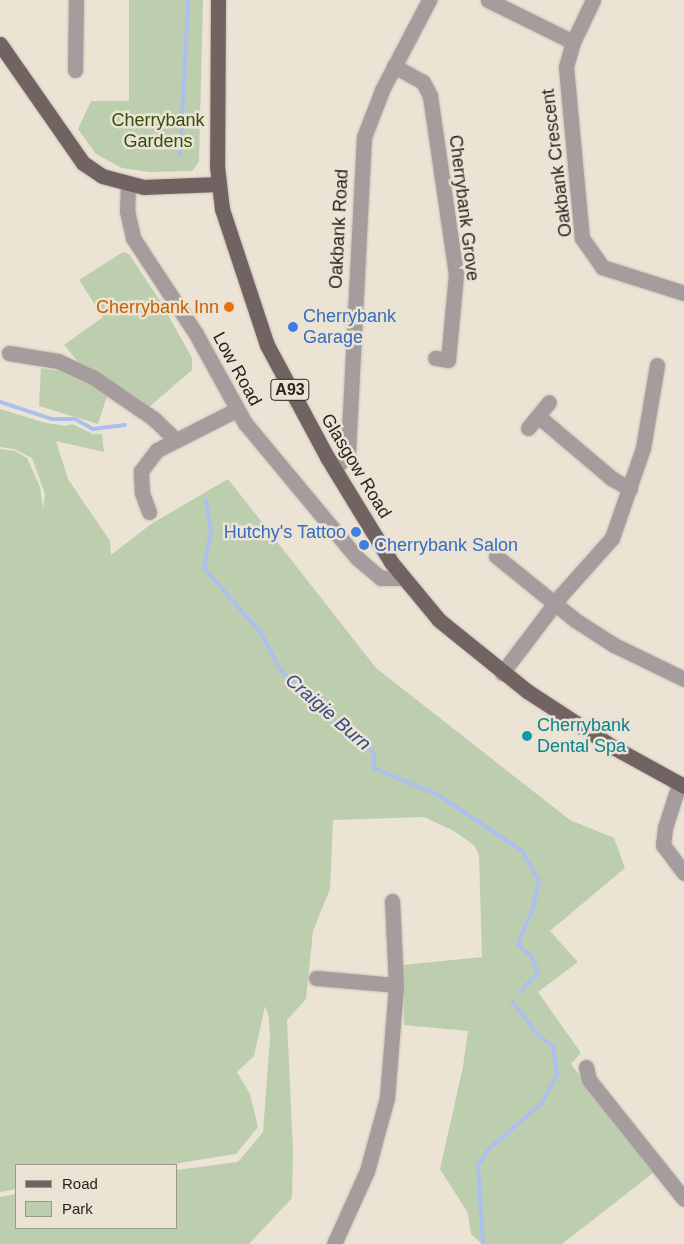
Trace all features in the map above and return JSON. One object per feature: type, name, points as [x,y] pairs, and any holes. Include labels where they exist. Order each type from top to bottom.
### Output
[{"type":"main road","name":"Glasgow Road","points":[[218,0],[218,184],[224,214],[267,346],[335,469],[402,578],[439,620],[502,673],[613,747],[682,785]]},
{"type":"main road","points":[[0,44],[83,163],[102,176],[128,185],[160,187],[218,184]]},
{"type":"street","points":[[75,70],[76,0]]},
{"type":"street","name":"Oakbank Road","points":[[335,469],[348,452],[364,136],[394,66],[429,0]]},
{"type":"street","points":[[488,0],[573,42]]},
{"type":"street","name":"Oakbank Crescent","points":[[593,0],[567,56],[566,79],[582,238],[602,267],[684,293]]},
{"type":"street","name":"Cherrybank Grove","points":[[394,66],[423,82],[430,96],[456,274],[448,360],[435,358]]},
{"type":"street","name":"Low Road","points":[[128,185],[127,211],[134,238],[196,334],[236,410],[278,466],[357,558],[382,578],[402,578]]},
{"type":"street","points":[[9,353],[58,361],[93,377],[154,418],[176,440]]},
{"type":"street","points":[[502,673],[554,604],[612,538],[643,448],[657,365]]},
{"type":"street","points":[[528,428],[549,402]]},
{"type":"street","points":[[149,512],[142,493],[140,471],[157,450],[236,410]]},
{"type":"street","points":[[538,416],[611,478],[630,489]]},
{"type":"street","points":[[496,556],[554,604],[614,645],[684,679]]},
{"type":"street","points":[[682,785],[665,828],[663,845],[684,873]]},
{"type":"street","points":[[334,1244],[367,1171],[387,1098],[396,984],[392,901]]},
{"type":"street","points":[[316,978],[396,984]]},
{"type":"street","points":[[586,1067],[590,1080],[684,1199]]},
{"type":"green space","name":"Cherrybank Gardens","points":[[129,0],[203,0],[199,162],[192,171],[149,172],[122,168],[96,154],[78,129],[91,101],[129,101]]},
{"type":"green space","points":[[123,252],[129,254],[162,304],[192,358],[192,370],[149,407],[118,385],[83,367],[64,345],[103,317],[79,280]]},
{"type":"green space","points":[[41,368],[74,373],[108,393],[98,424],[39,406]]},
{"type":"green space","points":[[0,409],[46,423],[66,426],[72,424],[93,434],[102,434],[104,452],[56,441],[68,479],[110,541],[111,555],[151,524],[228,479],[376,668],[570,820],[614,838],[625,868],[550,931],[578,962],[538,992],[581,1053],[571,1064],[653,1173],[562,1244],[482,1244],[471,1234],[468,1213],[440,1169],[463,1067],[468,1031],[404,1025],[403,965],[482,957],[479,855],[474,845],[452,830],[424,817],[333,820],[330,889],[313,931],[306,999],[287,1020],[293,1151],[292,1198],[249,1244],[0,1244],[0,1197],[15,1194],[15,1229],[178,1229],[178,1170],[238,1162],[263,1132],[270,1039],[269,1017],[265,1006],[254,1056],[237,1072],[250,1094],[258,1127],[236,1154],[173,1164],[15,1164],[15,1189],[0,1192],[0,449],[15,451],[27,458],[40,487],[43,508],[45,494],[32,458],[14,449],[0,447]]},
{"type":"waterway","points":[[180,155],[188,0]]},
{"type":"waterway","points":[[0,402],[52,419],[75,419],[93,429],[125,425]]},
{"type":"waterway","name":"Craigie Burn","points":[[206,500],[211,531],[204,568],[261,633],[280,669],[303,694],[374,753],[374,768],[438,795],[522,851],[539,880],[533,908],[518,944],[532,957],[538,972],[520,992]]},
{"type":"waterway","name":"Craigie Burn","points":[[483,1244],[478,1165],[490,1148],[541,1104],[557,1075],[553,1047],[536,1032],[512,1001]]},
{"type":"place","name":"Cherrybank Inn","points":[[229,307]]},
{"type":"place","name":"Cherrybank Garage","points":[[293,327]]},
{"type":"place","name":"Hutchy's Tattoo","points":[[356,532]]},
{"type":"place","name":"Cherrybank Salon","points":[[364,545]]},
{"type":"place","name":"Cherrybank Dental Spa","points":[[527,736]]}]
